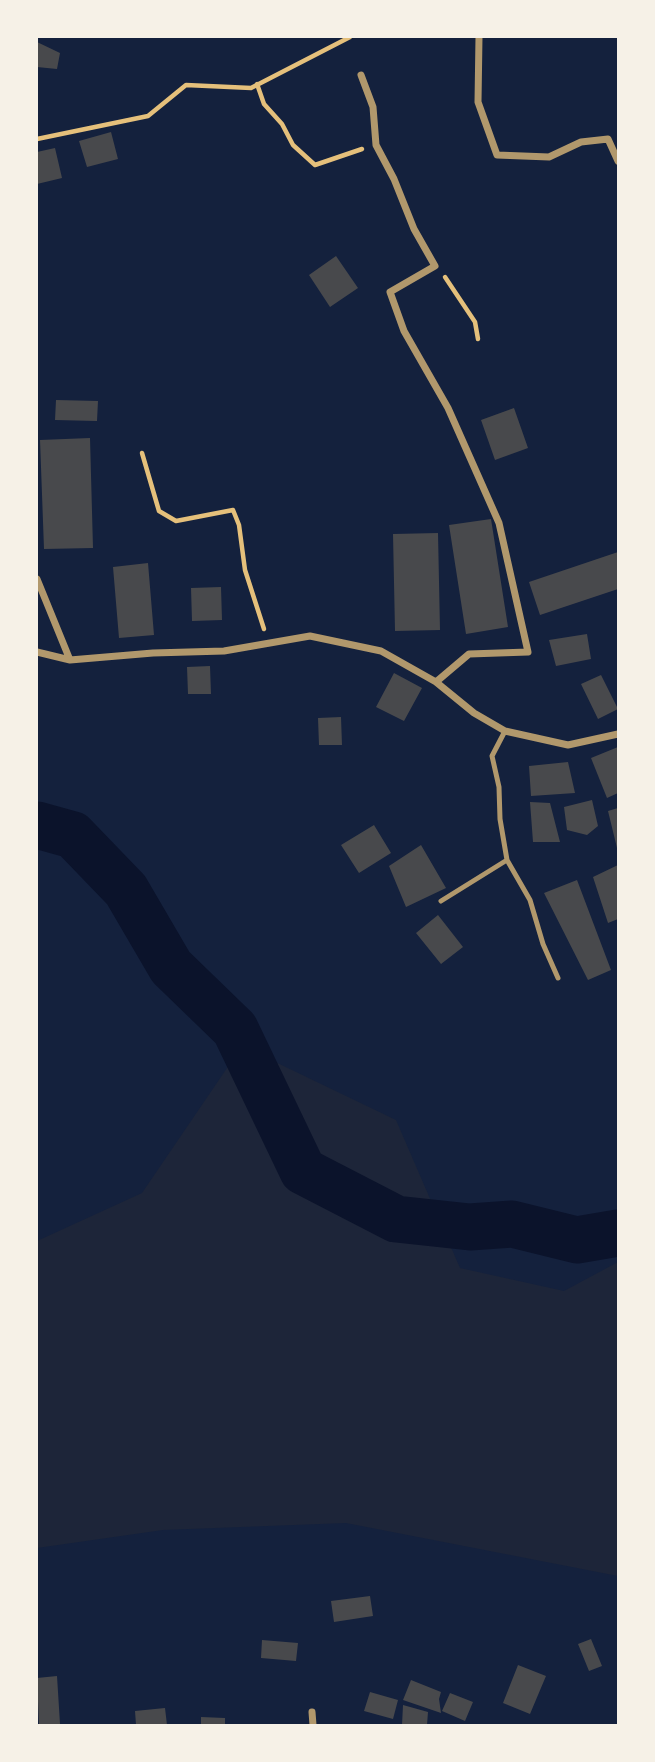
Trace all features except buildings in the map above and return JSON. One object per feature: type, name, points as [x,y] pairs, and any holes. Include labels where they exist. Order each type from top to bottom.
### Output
[{"type":"street","points":[[479,37],[478,103],[497,155],[549,157],[581,142],[608,139],[618,161]]},
{"type":"street","points":[[361,75],[373,107],[376,145],[394,179],[414,229],[435,266],[390,292],[404,331],[448,408],[499,523],[528,652],[469,654],[436,682]]},
{"type":"street","points":[[37,579],[70,660]]},
{"type":"street","points":[[37,652],[70,660],[153,653],[224,651],[310,636],[381,651],[436,682],[474,713],[505,731],[568,745],[618,734]]},
{"type":"street","points":[[312,1713],[313,1725]]},
{"type":"lane","points":[[505,731],[492,757],[499,787],[500,819],[507,860],[530,900],[543,944],[558,978]]},
{"type":"lane","points":[[441,901],[507,860]]},
{"type":"path","points":[[37,139],[148,116],[186,85],[251,88],[350,37]]},
{"type":"path","points":[[257,84],[264,104],[282,124],[293,145],[315,165],[376,145]]},
{"type":"path","points":[[435,266],[456,291],[475,323],[478,339]]},
{"type":"path","points":[[142,453],[159,511],[176,521],[233,510],[239,525],[245,570],[269,643]]},
{"type":"shaded area","points":[[242,1046],[396,1120],[460,1268],[564,1291],[618,1262],[618,1576],[346,1523],[163,1530],[37,1548],[37,1241],[142,1193]]},
{"type":"waterway","points":[[37,825],[73,835],[126,890],[171,967],[235,1029],[303,1171],[396,1219],[470,1227],[512,1224],[577,1240],[618,1233]]}]
